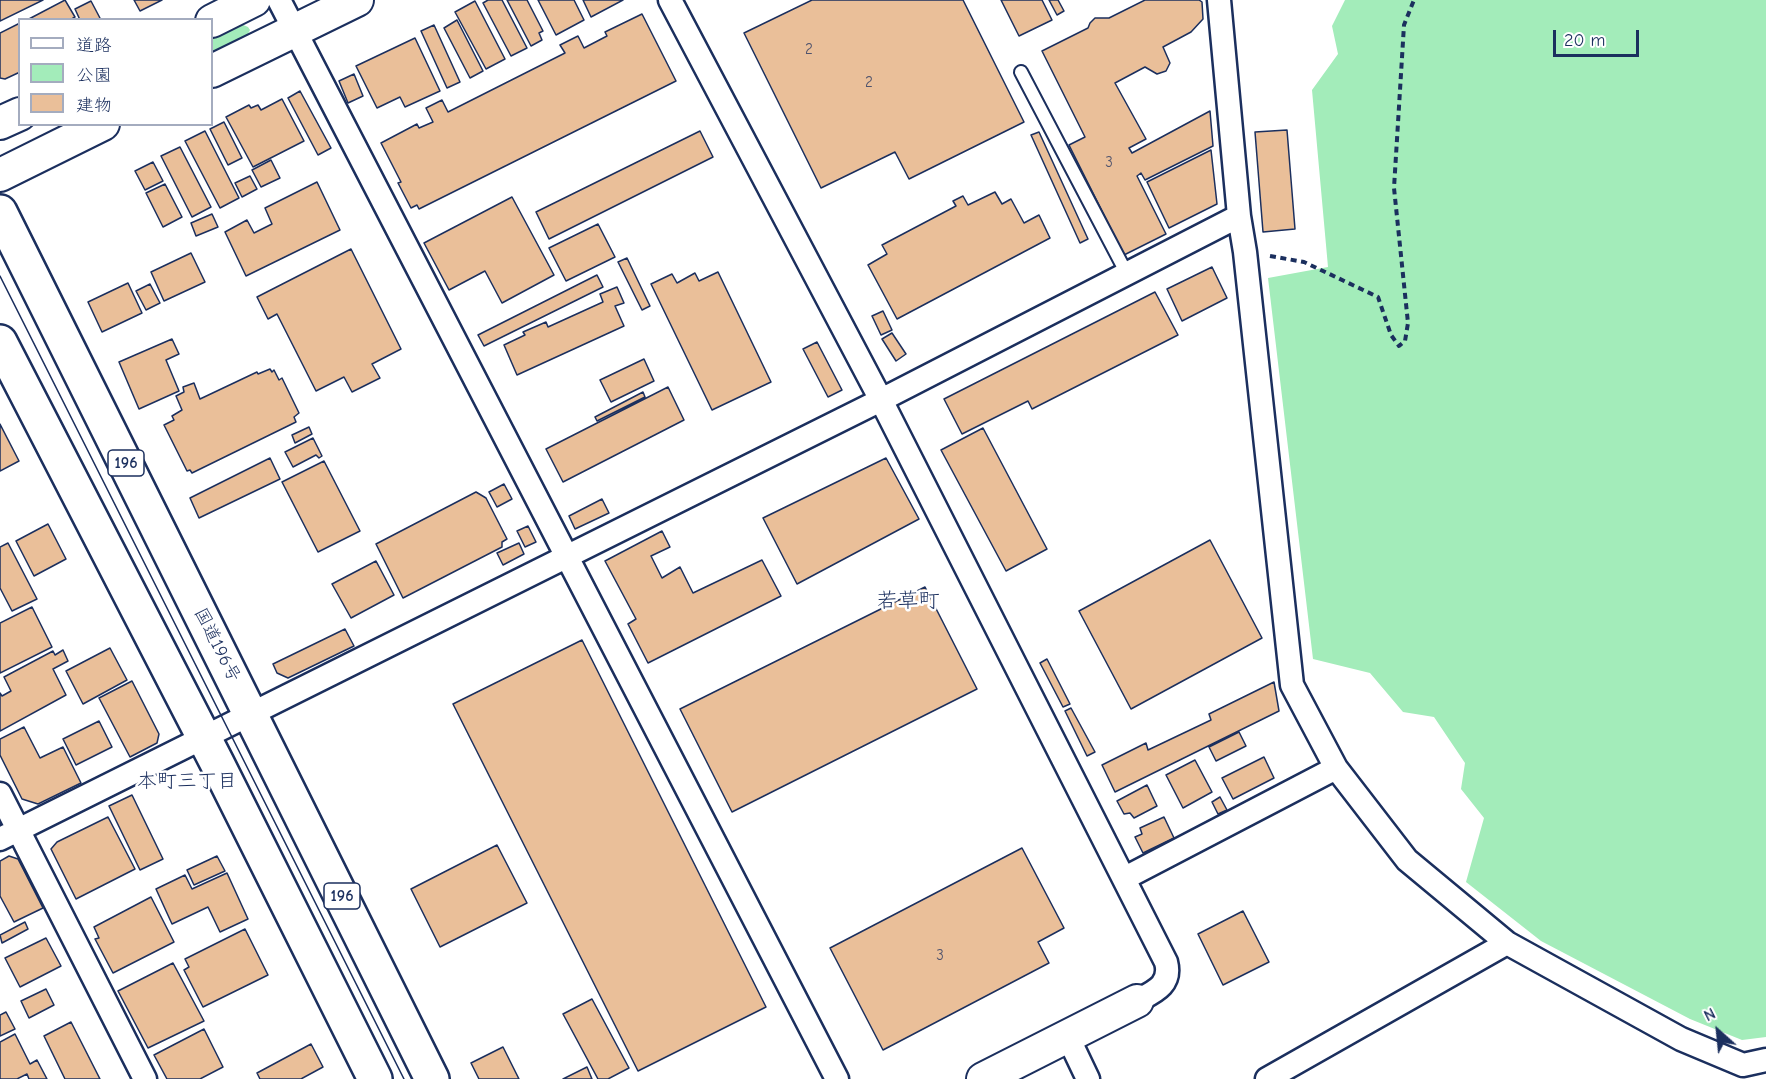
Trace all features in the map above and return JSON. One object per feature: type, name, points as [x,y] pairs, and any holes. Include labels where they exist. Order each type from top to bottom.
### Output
[{"type":"highway","name":"国道196号","points":[[0,212],[432,1079]]},
{"type":"highway","points":[[0,342],[204,738],[375,1079]]},
{"type":"street","points":[[213,20],[254,0]]},
{"type":"street","points":[[279,0],[837,1079]]},
{"type":"street","points":[[213,71],[357,0]]},
{"type":"street","points":[[670,0],[880,400],[1166,962],[1168,970],[1160,988],[983,1079]]},
{"type":"street","points":[[1219,0],[1239,216],[1245,252],[1292,685],[1336,768],[1407,860],[1507,943],[1681,1038],[1743,1065],[1766,1060]]},
{"type":"street","points":[[0,123],[18,115]]},
{"type":"street","points":[[0,175],[99,126]]},
{"type":"street","points":[[9,834],[568,557],[1239,216]]},
{"type":"street","points":[[1125,878],[1336,768]]},
{"type":"street","points":[[0,794],[9,834],[145,1079]]},
{"type":"street","points":[[1267,1079],[1507,943]]},
{"type":"street","points":[[1068,1037],[1088,1079]]},
{"type":"lane","points":[[1021,72],[1127,274]]},
{"type":"path","points":[[1245,252],[1304,262],[1378,297],[1391,335],[1399,346],[1405,341],[1408,323],[1395,188],[1404,25],[1414,0]]},
{"type":"green space","points":[[1345,0],[1766,0],[1766,1037],[1742,1040],[1690,1019],[1541,941],[1466,882],[1484,818],[1461,789],[1465,763],[1434,717],[1403,712],[1370,673],[1313,659],[1268,278],[1328,267],[1312,90],[1338,54],[1332,26]]},
{"type":"green space","points":[[241,24],[250,30],[248,34],[213,53],[213,38]]},
{"type":"building","points":[[0,0],[43,0],[0,21]]},
{"type":"building","points":[[65,0],[75,17],[73,18],[31,18]]},
{"type":"building","points":[[134,0],[162,0],[140,11]]},
{"type":"building","points":[[488,0],[502,0],[527,48],[511,56],[483,3]]},
{"type":"building","points":[[507,0],[527,0],[543,31],[539,33],[542,40],[531,46]]},
{"type":"building","points":[[538,0],[574,0],[584,20],[556,35]]},
{"type":"building","points":[[583,0],[623,0],[591,17]]},
{"type":"building","points":[[812,0],[963,0],[1024,122],[909,179],[895,152],[821,188],[744,33]]},
{"type":"building","points":[[1001,0],[1042,0],[1052,20],[1019,36]]},
{"type":"building","points":[[1049,0],[1058,0],[1064,11],[1057,15]]},
{"type":"building","points":[[1145,0],[1199,0],[1202,2],[1203,19],[1191,32],[1163,47],[1170,63],[1166,71],[1157,74],[1145,67],[1115,83],[1146,139],[1129,148],[1132,153],[1210,111],[1213,146],[1145,180],[1141,173],[1137,176],[1166,234],[1124,255],[1069,145],[1085,137],[1042,51],[1088,28],[1095,18],[1109,18]]},
{"type":"building","points":[[91,1],[100,18],[79,18],[75,9]]},
{"type":"building","points":[[475,1],[505,59],[486,69],[455,12]]},
{"type":"building","points":[[642,14],[676,81],[419,209],[417,205],[411,208],[398,183],[401,182],[381,143],[417,124],[419,128],[433,122],[426,108],[442,100],[448,112],[565,53],[560,45],[578,36],[584,48],[607,36],[605,32]]},
{"type":"building","points":[[457,20],[483,71],[470,78],[444,28]]},
{"type":"building","points":[[18,24],[18,73],[5,79],[0,78],[0,33]]},
{"type":"building","points":[[434,25],[460,82],[447,88],[421,31]]},
{"type":"building","points":[[415,38],[440,91],[405,107],[400,97],[377,108],[356,66]]},
{"type":"building","points":[[354,74],[363,96],[348,103],[339,81]]},
{"type":"building","points":[[300,91],[331,148],[318,155],[288,98]]},
{"type":"building","points":[[282,99],[304,141],[253,167],[226,117],[249,105],[251,108],[258,105],[261,110]]},
{"type":"building","points":[[224,122],[242,158],[228,165],[210,129]]},
{"type":"building","points":[[1287,130],[1295,229],[1263,232],[1255,132]]},
{"type":"building","points":[[205,131],[239,198],[220,208],[185,141]]},
{"type":"building","points":[[700,131],[713,157],[549,239],[536,212]]},
{"type":"building","points":[[1039,132],[1088,239],[1080,243],[1031,135]]},
{"type":"building","points":[[180,147],[211,207],[192,217],[161,156]]},
{"type":"building","points":[[1211,150],[1217,204],[1169,228],[1147,182]]},
{"type":"building","points":[[271,160],[280,178],[261,187],[252,170]]},
{"type":"building","points":[[153,162],[163,181],[145,190],[135,171]]},
{"type":"building","points":[[250,176],[257,189],[242,197],[235,183]]},
{"type":"building","points":[[317,182],[340,230],[246,276],[225,232],[247,220],[254,233],[272,224],[265,208]]},
{"type":"building","points":[[165,184],[182,217],[163,227],[146,193]]},
{"type":"building","points":[[995,192],[1002,204],[1011,199],[1024,223],[1039,215],[1050,238],[897,319],[868,265],[887,254],[882,245],[956,206],[953,201],[963,196],[968,205]]},
{"type":"building","points":[[512,197],[554,275],[502,303],[485,271],[449,290],[424,243]]},
{"type":"building","points":[[212,214],[218,227],[196,236],[191,223]]},
{"type":"building","points":[[598,224],[615,257],[566,281],[549,248]]},
{"type":"building","points":[[351,249],[401,349],[372,364],[380,378],[352,392],[344,377],[316,391],[277,314],[268,319],[257,297]]},
{"type":"building","points":[[191,253],[205,282],[164,301],[151,272]]},
{"type":"building","points":[[627,258],[650,306],[642,310],[618,262]]},
{"type":"building","points":[[1212,267],[1227,298],[1182,321],[1167,289]]},
{"type":"building","points":[[718,272],[771,382],[712,410],[651,284],[672,274],[677,283],[695,273],[699,281]]},
{"type":"building","points":[[597,275],[603,287],[484,346],[478,335]]},
{"type":"building","points":[[128,283],[142,313],[102,332],[88,302]]},
{"type":"building","points":[[150,284],[160,303],[146,310],[136,291]]},
{"type":"building","points":[[617,287],[624,303],[615,306],[624,326],[517,375],[504,345],[525,335],[523,332],[546,322],[548,327],[603,302],[600,294]]},
{"type":"building","points":[[1155,292],[1178,335],[1032,409],[1028,401],[962,434],[944,399]]},
{"type":"building","points":[[883,311],[892,330],[881,335],[872,316]]},
{"type":"building","points":[[892,333],[906,354],[896,361],[882,339]]},
{"type":"building","points":[[172,339],[179,354],[166,360],[179,391],[139,409],[119,362]]},
{"type":"building","points":[[817,342],[842,390],[828,397],[803,349]]},
{"type":"building","points":[[644,359],[654,381],[611,402],[600,380]]},
{"type":"building","points":[[270,369],[272,372],[274,370],[279,380],[282,378],[299,413],[294,417],[296,422],[192,473],[190,470],[187,471],[164,425],[174,420],[172,416],[182,410],[176,396],[184,392],[183,387],[194,383],[200,399],[257,372],[258,374]]},
{"type":"building","points":[[668,387],[684,420],[563,482],[546,449]]},
{"type":"building","points":[[643,392],[645,397],[597,421],[595,417]]},
{"type":"building","points":[[0,424],[19,461],[0,471]]},
{"type":"building","points":[[309,427],[312,434],[295,443],[292,435]]},
{"type":"building","points":[[983,428],[1047,549],[1006,571],[941,450]]},
{"type":"building","points":[[313,438],[322,456],[319,458],[316,455],[293,467],[285,452]]},
{"type":"building","points":[[270,458],[280,479],[199,518],[190,498]]},
{"type":"building","points":[[886,458],[919,519],[797,584],[763,518]]},
{"type":"building","points":[[324,461],[360,531],[318,552],[282,482]]},
{"type":"building","points":[[504,484],[512,499],[497,507],[489,492]]},
{"type":"building","points":[[476,492],[486,498],[507,539],[502,542],[502,547],[403,598],[376,544]]},
{"type":"building","points":[[602,499],[609,513],[575,529],[569,516]]},
{"type":"building","points":[[48,524],[66,559],[34,576],[16,541]]},
{"type":"building","points":[[528,526],[536,542],[525,547],[517,531]]},
{"type":"building","points":[[662,531],[670,547],[651,556],[662,578],[680,567],[693,593],[762,560],[781,596],[648,663],[628,624],[636,619],[605,561]]},
{"type":"building","points":[[1210,540],[1262,638],[1131,709],[1079,611]]},
{"type":"building","points":[[8,543],[37,599],[12,611],[0,588],[0,547]]},
{"type":"building","points":[[519,543],[524,554],[503,565],[497,553]]},
{"type":"building","points":[[376,561],[394,595],[351,618],[332,584]]},
{"type":"building","points":[[925,587],[977,689],[732,812],[680,709]]},
{"type":"building","points":[[32,607],[52,647],[0,673],[0,623]]},
{"type":"building","points":[[345,629],[354,646],[288,678],[277,673],[273,664]]},
{"type":"building","points":[[582,640],[766,1007],[638,1071],[453,704]]},
{"type":"building","points":[[110,648],[127,680],[83,704],[66,671]]},
{"type":"building","points":[[63,650],[68,661],[53,669],[66,695],[0,731],[0,693],[2,696],[11,691],[4,677],[53,651],[55,655]]},
{"type":"building","points":[[1047,659],[1070,704],[1063,707],[1040,663]]},
{"type":"building","points":[[132,681],[159,734],[157,743],[130,757],[99,698]]},
{"type":"building","points":[[1274,682],[1279,711],[1115,792],[1102,765],[1146,743],[1148,750],[1211,720],[1209,714]]},
{"type":"building","points":[[1071,708],[1095,752],[1087,756],[1065,711]]},
{"type":"building","points":[[99,721],[112,747],[76,765],[63,739]]},
{"type":"building","points":[[24,727],[40,758],[63,747],[81,783],[38,804],[22,799],[0,755],[0,739]]},
{"type":"building","points":[[1239,732],[1246,746],[1216,761],[1209,747]]},
{"type":"building","points":[[1264,757],[1274,778],[1233,799],[1222,778]]},
{"type":"building","points":[[1195,760],[1212,792],[1183,808],[1166,775]]},
{"type":"building","points":[[1147,785],[1157,806],[1134,818],[1130,813],[1124,814],[1117,801]]},
{"type":"building","points":[[132,795],[163,859],[140,870],[109,806]]},
{"type":"building","points":[[1220,797],[1227,810],[1218,814],[1212,802]]},
{"type":"building","points":[[108,817],[135,869],[76,899],[51,849],[57,842]]},
{"type":"building","points":[[1164,817],[1174,838],[1143,853],[1135,837],[1142,834],[1140,828]]},
{"type":"building","points":[[497,845],[527,903],[440,947],[411,889]]},
{"type":"building","points":[[1022,848],[1064,928],[1038,942],[1049,963],[883,1050],[830,948]]},
{"type":"building","points":[[9,856],[18,859],[43,908],[14,922],[0,896],[0,861]]},
{"type":"building","points":[[217,856],[225,871],[194,885],[187,870]]},
{"type":"building","points":[[227,873],[248,919],[220,932],[208,907],[172,924],[156,889],[185,875],[192,889]]},
{"type":"building","points":[[151,897],[174,942],[113,973],[95,939],[99,938],[94,927]]},
{"type":"building","points":[[1243,911],[1269,962],[1223,985],[1198,934]]},
{"type":"building","points":[[25,922],[28,929],[2,943],[0,935]]},
{"type":"building","points":[[245,929],[268,975],[203,1007],[184,970],[189,967],[185,959]]},
{"type":"building","points":[[46,938],[61,966],[20,987],[5,958]]},
{"type":"building","points":[[173,963],[204,1021],[148,1048],[118,991]]},
{"type":"building","points":[[46,989],[54,1005],[29,1018],[21,1001]]},
{"type":"building","points":[[592,999],[629,1068],[608,1079],[598,1079],[563,1014]]},
{"type":"building","points":[[6,1012],[15,1029],[0,1036],[0,1015]]},
{"type":"building","points":[[71,1022],[100,1079],[65,1079],[44,1036]]},
{"type":"building","points":[[204,1029],[223,1067],[200,1079],[167,1079],[154,1055]]},
{"type":"building","points":[[15,1034],[30,1064],[37,1060],[47,1079],[29,1079],[27,1074],[17,1079],[0,1079],[0,1042]]},
{"type":"building","points":[[311,1044],[323,1067],[301,1079],[260,1079],[257,1073]]},
{"type":"building","points":[[503,1047],[519,1079],[479,1079],[471,1063]]},
{"type":"building","points":[[587,1067],[592,1079],[563,1079]]},
{"type":"tram line","points":[[0,276],[404,1079]]},
{"type":"district","name":"若草町","points":[[908,601]]},
{"type":"district","name":"本町三丁目","points":[[187,781]]}]
